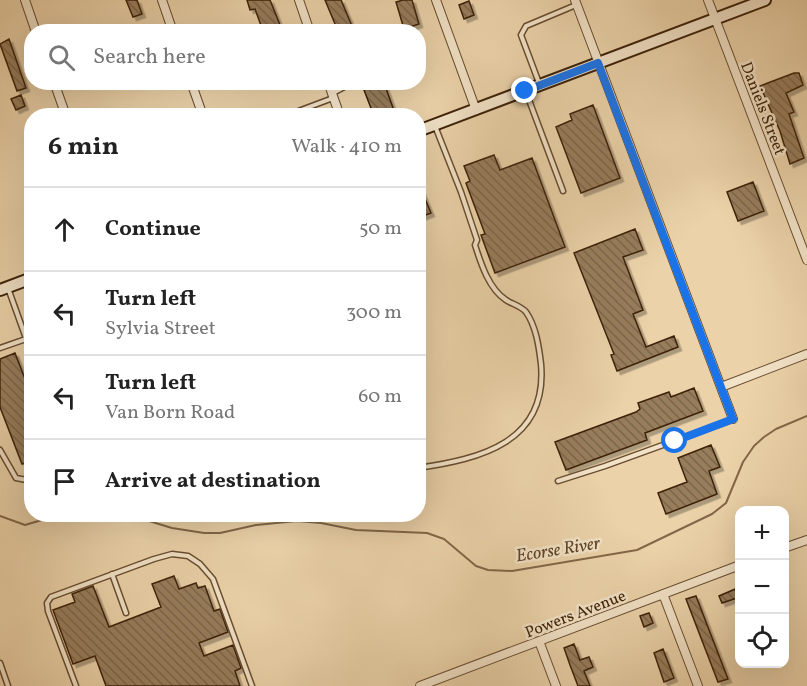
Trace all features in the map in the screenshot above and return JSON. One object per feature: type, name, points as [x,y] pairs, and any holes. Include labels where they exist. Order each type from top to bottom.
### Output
[{"type":"main road","points":[[426,129],[765,0]]},
{"type":"main road","points":[[4,289],[24,281]]},
{"type":"street","points":[[25,0],[33,24]]},
{"type":"street","points":[[162,0],[170,24]]},
{"type":"street","points":[[299,0],[307,24]]},
{"type":"street","points":[[436,0],[476,110]]},
{"type":"street","name":"Daniels Street","points":[[708,0],[807,260]]},
{"type":"street","points":[[576,3],[733,419]]},
{"type":"street","points":[[57,90],[63,108]]},
{"type":"street","points":[[194,90],[200,108]]},
{"type":"street","points":[[331,90],[337,108]]},
{"type":"street","points":[[721,387],[807,354]]},
{"type":"street","points":[[789,546],[807,540]]},
{"type":"street","name":"Powers Avenue","points":[[420,686],[735,567]]},
{"type":"street","points":[[663,594],[698,686]]},
{"type":"street","points":[[539,641],[556,686]]},
{"type":"lane","points":[[540,86],[521,35],[526,26],[576,3]]},
{"type":"lane","points":[[304,108],[342,90]]},
{"type":"lane","points":[[525,91],[563,191]]},
{"type":"lane","points":[[426,466],[476,457],[493,450],[521,431],[532,418],[541,392],[540,358],[534,330],[525,310],[505,300],[482,267],[475,245],[477,240],[435,125]]},
{"type":"lane","points":[[4,289],[24,334]]},
{"type":"lane","points":[[0,348],[24,340]]},
{"type":"lane","points":[[558,481],[733,419]]},
{"type":"lane","points":[[0,450],[16,478],[24,480]]},
{"type":"lane","points":[[76,686],[48,610],[47,603],[51,597],[172,554],[188,556],[200,564],[213,579],[252,686]]},
{"type":"lane","points":[[112,574],[126,613]]},
{"type":"lane","points":[[0,663],[8,686]]},
{"type":"building","points":[[126,0],[137,0],[142,14],[133,17]]},
{"type":"building","points":[[247,0],[270,0],[280,24],[260,24],[255,9],[250,10]]},
{"type":"building","points":[[325,0],[341,0],[351,24],[335,24]]},
{"type":"building","points":[[412,0],[419,24],[403,24],[396,2]]},
{"type":"building","points":[[469,1],[474,15],[464,19],[459,5]]},
{"type":"building","points":[[9,39],[24,82],[24,89],[17,91],[0,44]]},
{"type":"building","points":[[799,73],[803,85],[786,93],[794,112],[789,114],[804,158],[790,164],[780,131],[760,86]]},
{"type":"building","points":[[364,90],[387,90],[393,108],[371,108]]},
{"type":"building","points":[[21,95],[25,106],[16,110],[11,99]]},
{"type":"building","points":[[593,105],[620,178],[581,193],[556,127],[572,120],[570,114]]},
{"type":"building","points":[[494,155],[500,170],[532,158],[565,247],[495,273],[481,235],[485,234],[466,183],[470,181],[464,166]]},
{"type":"building","points":[[753,182],[764,211],[738,221],[727,192]]},
{"type":"building","points":[[426,201],[431,213],[426,215]]},
{"type":"building","points":[[635,229],[643,250],[623,257],[643,310],[633,314],[646,347],[674,336],[678,347],[617,371],[611,355],[614,354],[574,253]]},
{"type":"building","points":[[15,353],[24,376],[24,463],[22,464],[0,407],[0,359]]},
{"type":"building","points":[[694,388],[703,411],[645,433],[647,440],[566,470],[555,442],[636,412],[640,409],[638,403],[669,392],[671,397]]},
{"type":"building","points":[[711,445],[720,467],[709,471],[717,494],[666,514],[658,493],[687,482],[678,458]]},
{"type":"building","points":[[174,576],[179,589],[196,583],[198,588],[205,586],[214,611],[220,609],[228,632],[199,643],[204,656],[233,645],[241,668],[235,671],[240,686],[106,686],[95,656],[73,664],[53,610],[75,602],[72,594],[93,586],[109,627],[161,607],[152,584]]},
{"type":"building","points":[[735,589],[735,599],[722,603],[719,596]]},
{"type":"building","points":[[696,596],[728,679],[718,682],[686,599]]},
{"type":"building","points":[[649,613],[653,623],[644,627],[640,616]]},
{"type":"building","points":[[574,644],[580,660],[589,657],[593,667],[584,671],[590,686],[578,686],[570,665],[564,648]]},
{"type":"building","points":[[663,649],[674,678],[664,682],[654,653]]},
{"type":"waterway","name":"Ecorse River","points":[[309,522],[356,530],[427,533],[444,539],[476,566],[488,570],[512,571],[637,550],[712,514],[726,503],[743,462],[754,446],[776,429],[807,416]]},
{"type":"waterway","name":"Ecorse River","points":[[0,516],[25,525],[35,522]]},
{"type":"waterway","name":"Ecorse River","points":[[152,522],[204,533],[220,533],[256,525],[287,522]]},
{"type":"route","points":[[525,91],[598,63],[733,419],[675,441]]}]
